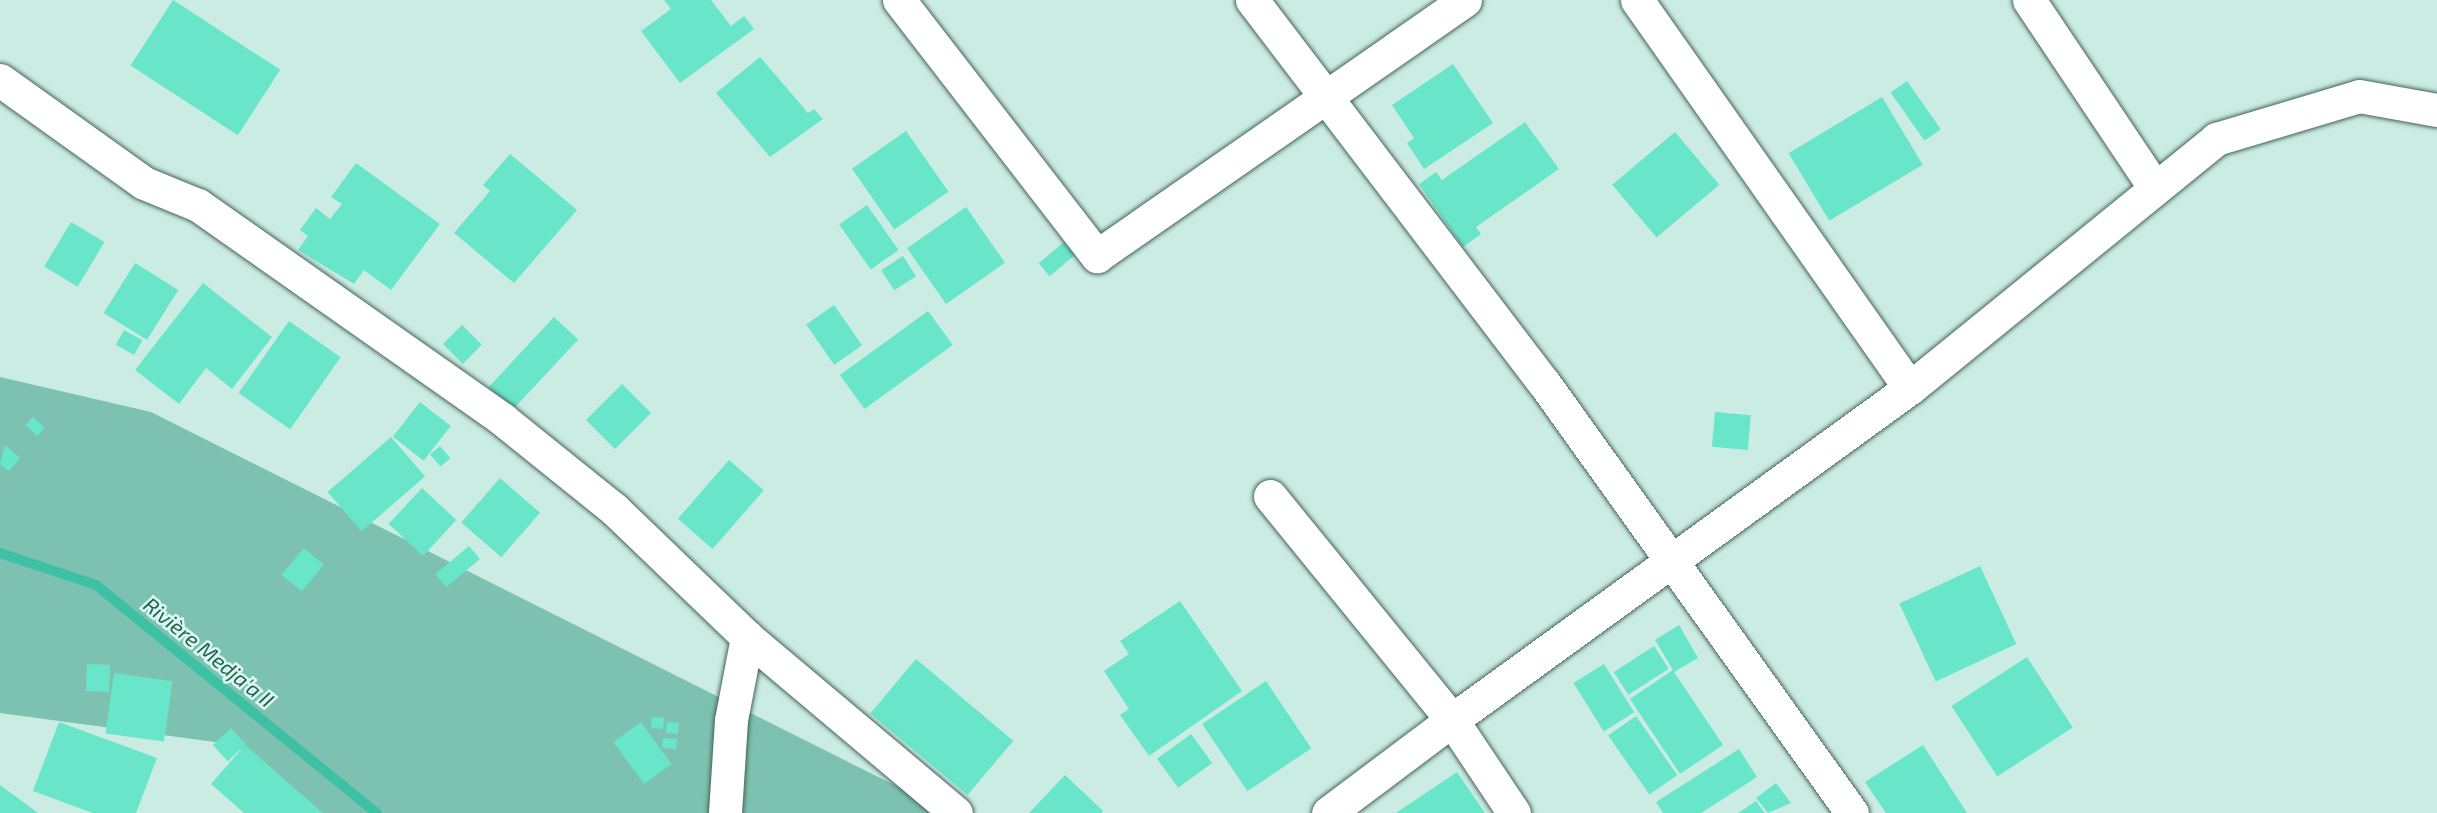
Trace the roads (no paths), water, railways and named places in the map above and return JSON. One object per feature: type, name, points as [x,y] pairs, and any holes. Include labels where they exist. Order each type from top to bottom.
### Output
[{"type":"street","points":[[899,0],[1097,256],[1325,100],[1465,0]]},
{"type":"street","points":[[1252,0],[1325,100],[1544,383],[1852,813]]},
{"type":"street","points":[[1637,0],[1910,388]]},
{"type":"street","points":[[2029,0],[2155,188]]},
{"type":"street","points":[[0,80],[144,183],[198,205],[502,419],[614,509],[747,636],[956,813]]},
{"type":"street","points":[[1328,813],[1910,388],[2216,139],[2286,113],[2359,96],[2437,110]]},
{"type":"street","points":[[1270,496],[1452,720],[1514,813]]},
{"type":"street","points":[[725,813],[731,720],[747,636]]},
{"type":"waterway","name":"Rivière Medja'a II","points":[[0,553],[96,585],[377,813]]}]
